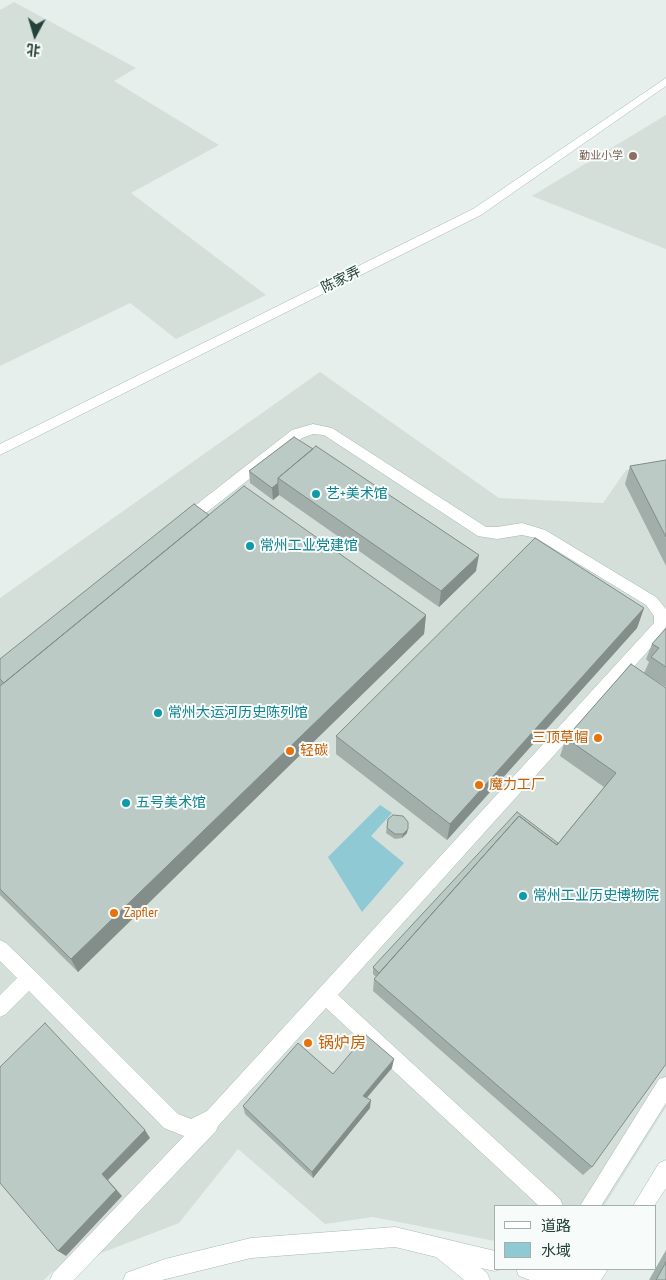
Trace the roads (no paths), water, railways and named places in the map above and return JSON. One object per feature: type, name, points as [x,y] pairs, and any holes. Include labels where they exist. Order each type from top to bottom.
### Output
[{"type":"street","name":"陈家弄","points":[[0,450],[477,212],[664,84]]},
{"type":"street","points":[[60,1280],[214,1118],[662,625],[661,614],[651,601],[540,534],[522,529],[497,533],[483,532],[327,431],[313,429],[297,434],[172,532]]},
{"type":"street","points":[[0,949],[171,1122],[191,1129],[214,1118]]},
{"type":"street","points":[[0,1008],[30,978]]},
{"type":"street","points":[[325,996],[552,1205]]},
{"type":"street","points":[[591,1205],[666,1086]]},
{"type":"street","points":[[644,1205],[666,1170]]},
{"type":"street","points":[[133,1280],[165,1269],[250,1248],[395,1237],[493,1261]]},
{"type":"street","points":[[441,1248],[480,1280]]},
{"type":"street","points":[[535,1270],[592,1275],[597,1270]]},
{"type":"water","points":[[380,805],[392,813],[371,836],[404,863],[362,912],[328,857]]},
{"type":"place","name":"勤业小学","points":[[633,156]]},
{"type":"place","name":"艺+美术馆","points":[[316,494]]},
{"type":"place","name":"常州工业党建馆","points":[[250,546]]},
{"type":"place","name":"常州大运河历史陈列馆","points":[[158,713]]},
{"type":"place","name":"三顶草帽","points":[[598,738]]},
{"type":"place","name":"轻碳","points":[[290,751]]},
{"type":"place","name":"魔力工厂","points":[[479,785]]},
{"type":"place","name":"五号美术馆","points":[[126,803]]},
{"type":"place","name":"常州工业历史博物院","points":[[523,896]]},
{"type":"place","name":"Zapfler","points":[[114,913]]},
{"type":"place","name":"锅炉房","points":[[308,1043]]}]
